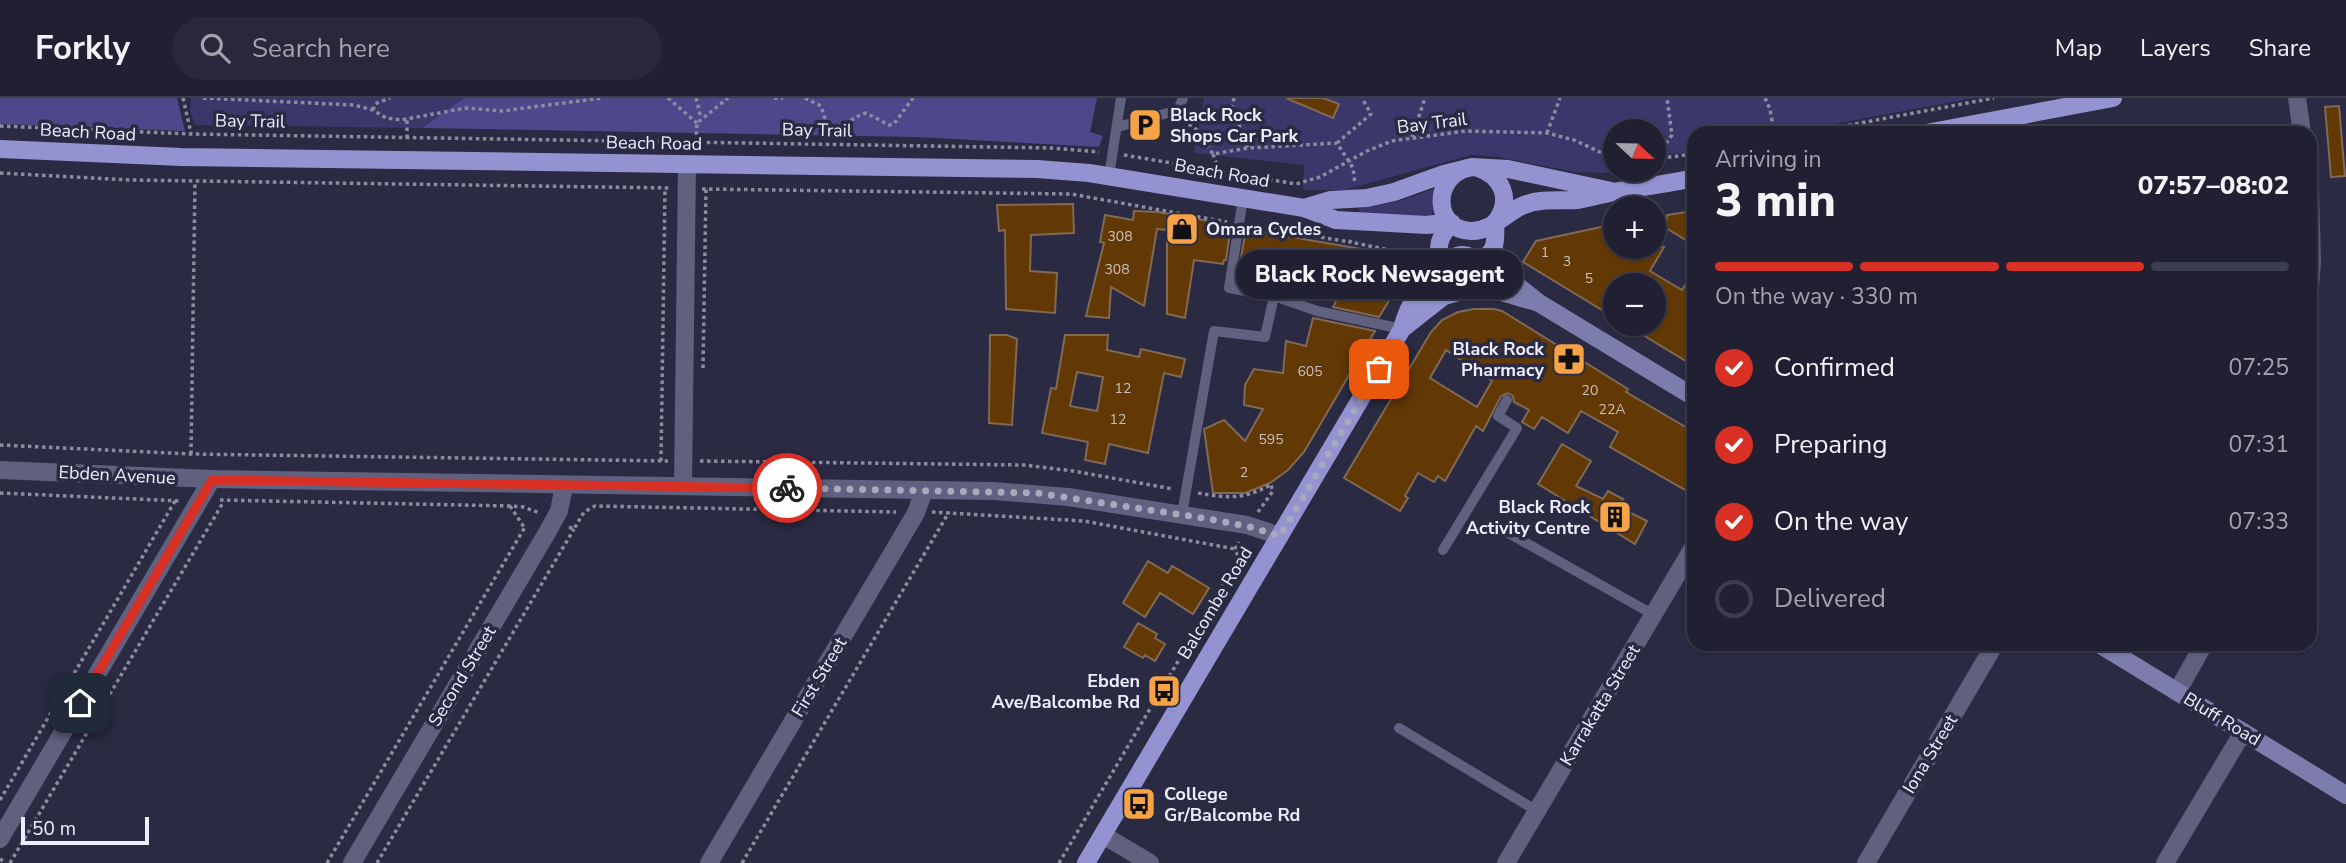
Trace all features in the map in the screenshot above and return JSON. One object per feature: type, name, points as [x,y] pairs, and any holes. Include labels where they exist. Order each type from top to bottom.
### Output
[{"type":"main road","points":[[2018,125],[2113,98]]},
{"type":"main road","name":"Beach Road","points":[[0,149],[157,156],[1037,169],[1109,176],[1304,208],[1336,220],[1427,225],[1451,223],[1471,231],[1486,228],[1531,203],[1579,200],[1687,179]]},
{"type":"main road","points":[[1478,263],[1488,256],[1495,246],[1496,221],[1504,205],[1503,189],[1491,173],[1471,168],[1454,174],[1443,189],[1441,203],[1451,223],[1439,241],[1439,253],[1445,266],[1444,277],[1447,284],[1463,291],[1477,289],[1499,292],[1539,303]]},
{"type":"main road","name":"Beach Road","points":[[1304,208],[1331,200],[1367,198],[1394,192],[1444,174],[1471,168],[1508,169],[1614,192]]},
{"type":"main road","points":[[1445,266],[1452,258],[1469,256],[1505,276],[1539,303],[1687,393]]},
{"type":"main road","points":[[1463,291],[1478,283],[1481,271],[1478,263]]},
{"type":"main road","name":"Balcombe Road","points":[[1087,863],[1402,330],[1405,315],[1415,298],[1445,266]]},
{"type":"main road","name":"Balcombe Road","points":[[1402,330],[1439,299],[1463,291]]},
{"type":"main road","name":"Bluff Road","points":[[2110,651],[2346,795]]},
{"type":"street","points":[[2297,98],[2301,126]]},
{"type":"street","points":[[683,486],[687,165]]},
{"type":"street","name":"Ebden Avenue","points":[[0,470],[212,480],[1037,493],[1182,514],[1247,526],[1280,536]]},
{"type":"street","points":[[0,839],[212,480]]},
{"type":"street","name":"Second Street","points":[[352,863],[551,525],[561,503],[564,486]]},
{"type":"street","name":"First Street","points":[[709,863],[916,513],[924,490]]},
{"type":"street","name":"Karrakatta Street","points":[[1506,863],[1687,559]]},
{"type":"street","name":"Iona Street","points":[[1866,863],[1991,651]]},
{"type":"street","points":[[2176,692],[2200,651]]},
{"type":"street","points":[[2165,863],[2243,732]]},
{"type":"street","points":[[1103,835],[1150,863]]},
{"type":"lane","points":[[1109,176],[1121,98]]},
{"type":"lane","points":[[1118,127],[1178,110],[1183,98]]},
{"type":"lane","points":[[1243,198],[1229,288],[1274,296],[1317,311],[1402,330]]},
{"type":"lane","points":[[1182,514],[1214,331],[1265,337],[1274,296]]},
{"type":"lane","points":[[1443,550],[1517,428],[1498,416],[1507,400]]},
{"type":"lane","points":[[1503,530],[1654,615]]},
{"type":"lane","points":[[1399,728],[1537,811]]},
{"type":"path","points":[[183,98],[191,134]]},
{"type":"path","points":[[202,98],[354,105],[373,110],[386,118],[407,120],[466,108],[502,111],[602,98]]},
{"type":"path","points":[[373,110],[375,104],[390,98]]},
{"type":"path","points":[[668,98],[696,123]]},
{"type":"path","points":[[696,98],[701,118]]},
{"type":"path","points":[[696,142],[696,123],[728,98]]},
{"type":"path","points":[[774,98],[783,98]]},
{"type":"path","points":[[805,98],[821,106],[827,125],[835,127],[866,113],[886,124],[894,124],[913,98]]},
{"type":"path","points":[[1234,98],[1232,107],[1248,148]]},
{"type":"path","points":[[1213,154],[1248,148],[1337,143],[1371,114],[1362,98]]},
{"type":"path","points":[[1412,137],[1425,98]]},
{"type":"path","points":[[1547,133],[1560,98]]},
{"type":"path","points":[[1666,143],[1672,135],[1667,98]]},
{"type":"path","points":[[1765,98],[1773,126]]},
{"type":"path","points":[[1844,126],[1994,98]]},
{"type":"path","points":[[1173,112],[1197,130],[1213,154],[1219,170]]},
{"type":"path","points":[[407,120],[407,138]]},
{"type":"path","name":"Bay Trail","points":[[0,126],[191,134],[1052,148],[1114,154],[1296,184],[1320,177],[1392,141],[1466,131],[1547,133],[1574,140],[1603,153]]},
{"type":"path","points":[[1337,143],[1349,161]]},
{"type":"path","points":[[1666,158],[1687,155]]},
{"type":"path","points":[[0,173],[195,181],[1071,194],[1240,224],[1351,240],[1414,255],[1415,266]]},
{"type":"path","points":[[191,454],[195,181]]},
{"type":"path","points":[[661,461],[665,188]]},
{"type":"path","points":[[703,380],[706,189]]},
{"type":"path","points":[[0,445],[191,454],[1024,466],[1073,471],[1238,498],[1257,492],[1270,484],[1273,491],[1247,526],[1235,549]]},
{"type":"path","points":[[0,493],[175,501],[523,506],[551,525]]},
{"type":"path","points":[[0,859],[8,863],[224,500]]},
{"type":"path","points":[[0,800],[175,501]]},
{"type":"path","points":[[510,506],[525,527]]},
{"type":"path","points":[[377,863],[584,512],[594,506],[950,512],[1084,521],[1235,549]]},
{"type":"path","points":[[742,863],[950,512]]},
{"type":"path","points":[[525,527],[551,525],[574,529]]},
{"type":"path","points":[[327,863],[525,527]]},
{"type":"path","points":[[1059,863],[1239,558],[1235,549]]},
{"type":"shaded area","points":[[0,98],[177,98],[185,131],[0,124]]},
{"type":"shaded area","points":[[191,98],[464,98],[422,128],[195,125],[190,111]]},
{"type":"shaded area","points":[[464,98],[1097,98],[1090,132],[1103,136],[1099,147],[917,137],[422,128]]},
{"type":"shaded area","points":[[1204,98],[1974,98],[1823,126],[1687,126],[1687,152],[1666,155],[1666,119],[1603,119],[1603,173],[1575,172],[1498,157],[1471,155],[1344,190],[1303,190],[1304,165],[1194,153]]},
{"type":"shaded area","points":[[1434,189],[1437,191],[1432,216],[1359,215],[1359,208],[1399,201]]},
{"type":"building","points":[[1286,98],[1323,98],[1339,104],[1333,118]]},
{"type":"building","points":[[2339,106],[2345,176],[2331,177],[2325,107]]},
{"type":"building","points":[[1073,204],[1074,233],[1031,235],[1030,271],[1057,273],[1055,313],[1006,309],[1005,230],[999,231],[997,205]]},
{"type":"building","points":[[1134,211],[1158,212],[1231,225],[1226,260],[1223,264],[1194,260],[1185,318],[1167,314],[1167,230],[1157,229],[1144,306],[1111,287],[1109,318],[1086,316],[1104,243],[1100,242],[1105,215],[1133,220]]},
{"type":"building","points":[[1687,212],[1687,241],[1666,228],[1667,215]]},
{"type":"building","points":[[1603,227],[1603,259],[1657,259],[1650,271],[1653,273],[1603,273],[1603,311],[1523,262],[1536,241]]},
{"type":"building","points":[[1246,229],[1415,258],[1379,317],[1333,307],[1342,289],[1327,282],[1328,278],[1240,263]]},
{"type":"building","points":[[1666,280],[1682,290],[1687,282],[1687,362],[1645,336],[1666,336]]},
{"type":"building","points":[[1474,309],[1502,311],[1628,389],[1626,392],[1687,428],[1687,491],[1610,447],[1618,432],[1581,411],[1568,433],[1542,417],[1534,429],[1522,422],[1529,410],[1514,402],[1513,396],[1508,393],[1501,396],[1483,431],[1476,426],[1445,481],[1438,476],[1434,482],[1418,473],[1400,511],[1344,478],[1431,332],[1442,320],[1458,312]],"holes":[[[1446,350],[1492,381],[1477,407],[1430,378]]]},
{"type":"building","points":[[1313,318],[1375,331],[1304,452],[1288,470],[1270,483],[1245,493],[1213,493],[1204,429],[1224,420],[1245,441],[1263,409],[1244,405],[1245,385],[1254,369],[1283,373],[1286,341],[1306,346]]},
{"type":"building","points":[[990,335],[1007,335],[1017,339],[1012,425],[989,423]]},
{"type":"building","points":[[1065,335],[1108,335],[1107,350],[1139,357],[1141,349],[1185,359],[1181,377],[1164,373],[1148,453],[1109,444],[1105,464],[1085,460],[1088,442],[1042,433],[1051,388],[1056,389]],"holes":[[[1077,372],[1103,377],[1097,411],[1070,406]]]},
{"type":"building","points":[[1562,444],[1591,461],[1576,486],[1603,499],[1608,491],[1623,499],[1619,507],[1647,521],[1635,544],[1538,484]]},
{"type":"building","points":[[1148,561],[1168,573],[1172,566],[1209,588],[1193,614],[1160,593],[1145,617],[1123,603]]},
{"type":"building","points":[[1138,623],[1157,634],[1155,638],[1165,644],[1155,661],[1145,655],[1143,658],[1124,647]]},
{"type":"way so far","points":[[787,488],[1037,493],[1203,518],[1261,529],[1280,536],[1379,369]]},
{"type":"place","name":"Black Rock Shops Car Park","points":[[1145,125]]},
{"type":"place","name":"Omara Cycles","points":[[1182,229]]},
{"type":"place","name":"Black Rock Pharmacy","points":[[1569,359]]},
{"type":"place","name":"Black Rock Newsagent","points":[[1379,369]]},
{"type":"place","name":"Black Rock Activity Centre","points":[[1615,517]]},
{"type":"place","name":"Ebden Ave/Balcombe Rd","points":[[1164,691]]},
{"type":"place","name":"College Gr/Balcombe Rd","points":[[1139,804]]},
{"type":"route","points":[[80,703],[212,480],[787,488]]}]
